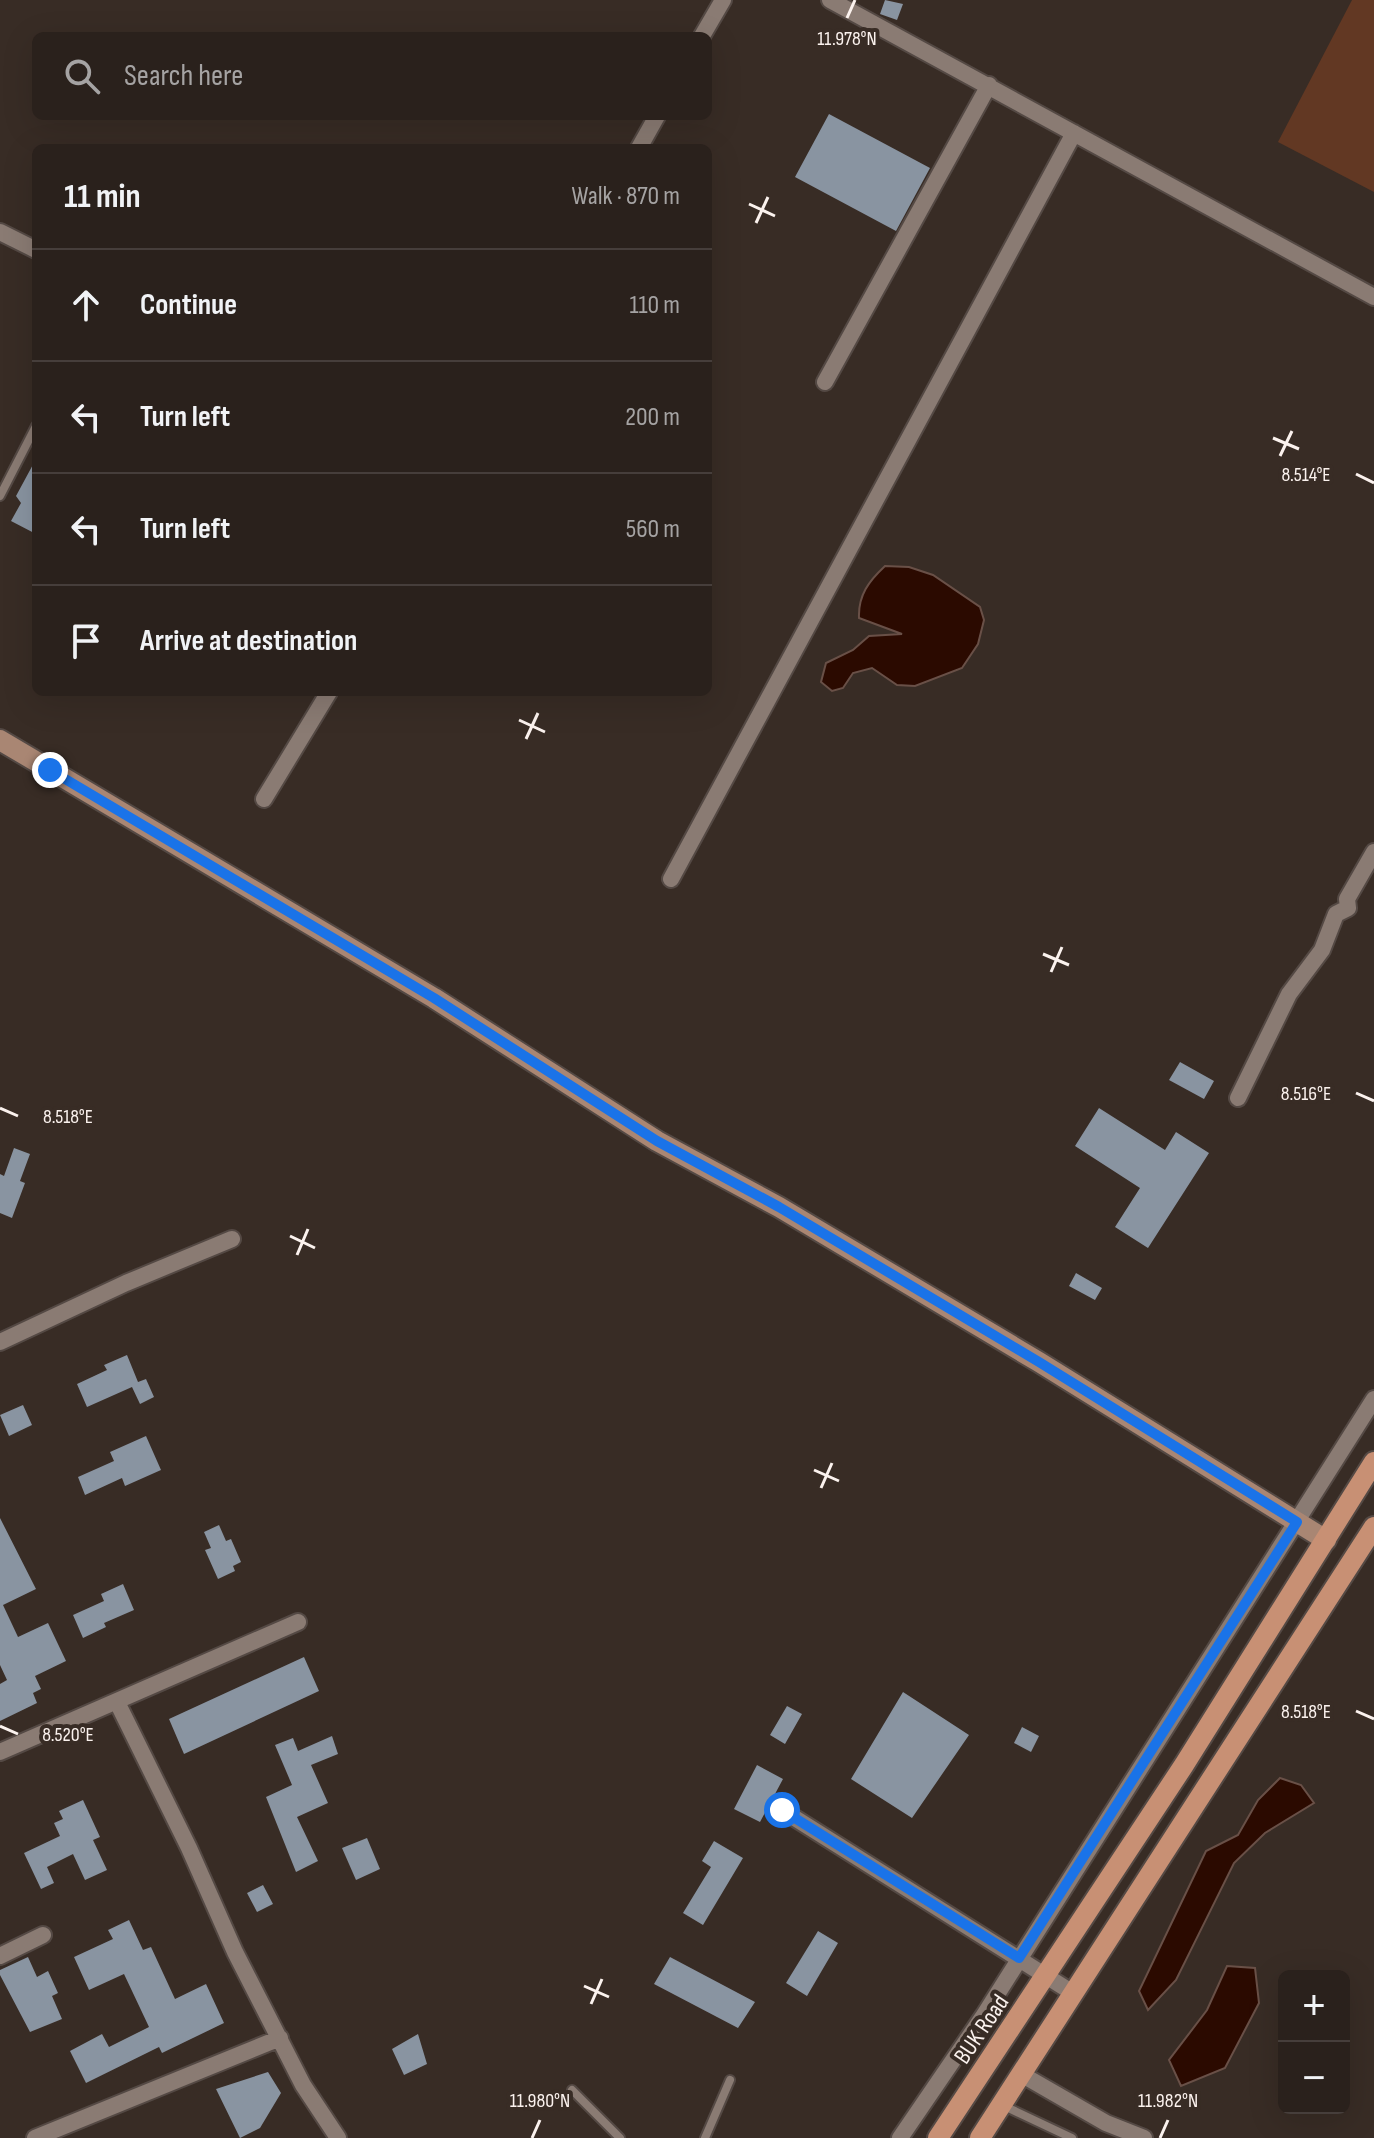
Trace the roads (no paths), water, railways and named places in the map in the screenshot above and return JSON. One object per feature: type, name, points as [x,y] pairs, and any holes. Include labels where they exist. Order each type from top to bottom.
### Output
[{"type":"main road","name":"BUK Road","points":[[938,2138],[1046,1978],[1374,1462]]},
{"type":"main road","points":[[980,2138],[1374,1527]]},
{"type":"street","points":[[704,32],[723,0]]},
{"type":"street","points":[[830,0],[1374,297]]},
{"type":"street","points":[[825,382],[989,85]]},
{"type":"street","points":[[641,144],[655,120]]},
{"type":"street","points":[[671,879],[1074,133]]},
{"type":"street","points":[[0,232],[32,248]]},
{"type":"street","points":[[264,799],[327,696]]},
{"type":"street","points":[[0,740],[420,990],[657,1141],[779,1207],[1301,1516],[1329,1536]]},
{"type":"street","points":[[1238,1098],[1289,994],[1322,950],[1336,914],[1348,908],[1347,899],[1374,852]]},
{"type":"street","points":[[0,1342],[126,1283],[232,1239]]},
{"type":"street","points":[[900,2138],[1019,1958],[1374,1399]]},
{"type":"street","points":[[0,1752],[298,1622]]},
{"type":"street","points":[[117,1702],[303,2085],[338,2138]]},
{"type":"street","points":[[782,1810],[1073,1993]]},
{"type":"street","points":[[0,1956],[43,1935]]},
{"type":"street","points":[[35,2138],[280,2038]]},
{"type":"street","points":[[1021,2074],[1106,2123],[1144,2138]]},
{"type":"lane","points":[[0,496],[32,434]]},
{"type":"lane","points":[[705,2138],[730,2080]]},
{"type":"lane","points":[[572,2090],[620,2138]]},
{"type":"lane","points":[[1002,2105],[1072,2138]]}]
